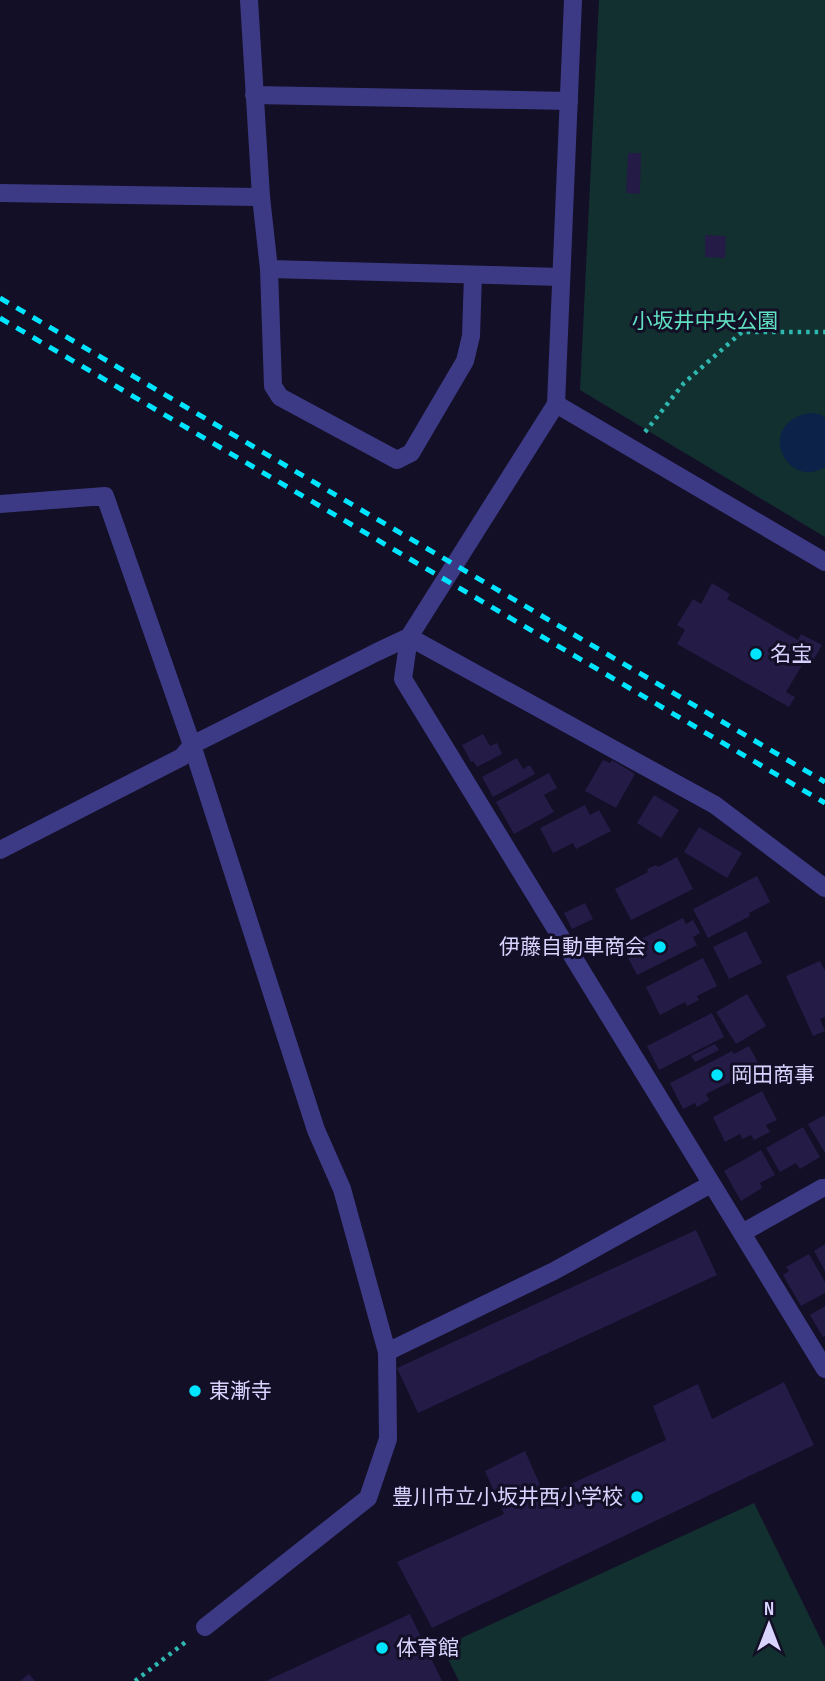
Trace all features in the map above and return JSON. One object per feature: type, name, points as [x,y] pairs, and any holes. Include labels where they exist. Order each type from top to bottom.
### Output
[{"type":"street","points":[[249,0],[261,197],[269,269],[273,386],[280,397],[397,460],[411,453],[465,361],[471,336],[473,275]]},
{"type":"street","points":[[573,0],[556,404],[409,637],[403,679],[825,1369]]},
{"type":"street","points":[[254,95],[569,101]]},
{"type":"street","points":[[0,192],[261,197]]},
{"type":"street","points":[[269,269],[561,276]]},
{"type":"street","points":[[556,404],[825,562]]},
{"type":"street","points":[[0,504],[105,496],[192,744],[316,1130],[342,1189],[387,1352],[388,1439],[368,1498],[205,1627]]},
{"type":"street","points":[[0,850],[182,757],[192,744],[409,637]]},
{"type":"street","points":[[409,637],[715,806],[825,888]]},
{"type":"street","points":[[387,1352],[554,1271],[711,1184]]},
{"type":"street","points":[[742,1233],[825,1188]]},
{"type":"path","points":[[635,451],[648,427],[684,383],[742,332],[825,332]]},
{"type":"path","points":[[135,1681],[205,1627]]},
{"type":"green space","name":"小坂井中央公園","points":[[599,0],[825,0],[825,537],[580,390]]},
{"type":"green space","points":[[754,1503],[825,1648],[825,1681],[459,1681],[442,1647]]},
{"type":"water","points":[[809,413],[820,414],[825,418],[825,467],[811,472],[799,470],[789,463],[782,453],[780,441],[783,429],[792,419]]},
{"type":"building","points":[[628,153],[641,153],[640,194],[626,193]]},
{"type":"building","points":[[705,235],[726,236],[725,258],[705,257]]},
{"type":"building","name":"名宝","points":[[712,583],[730,594],[727,599],[798,640],[801,634],[822,645],[810,666],[804,662],[786,692],[795,697],[789,707],[677,644],[685,630],[677,625],[693,599],[701,604]]},
{"type":"building","points":[[483,734],[490,746],[497,743],[502,754],[477,767],[471,762],[462,745]]},
{"type":"building","points":[[517,758],[523,769],[530,765],[535,774],[493,797],[482,777]]},
{"type":"building","points":[[603,760],[610,763],[612,760],[635,774],[616,808],[585,791]]},
{"type":"building","points":[[549,773],[557,788],[544,795],[554,812],[514,834],[496,802]]},
{"type":"building","points":[[654,795],[679,810],[661,838],[637,823]]},
{"type":"building","points":[[585,805],[590,815],[599,810],[611,831],[576,849],[573,843],[553,853],[540,828]]},
{"type":"building","points":[[699,827],[742,853],[727,878],[684,852]]},
{"type":"building","points":[[677,857],[693,889],[631,920],[615,889],[648,872],[647,869],[656,865],[658,867]]},
{"type":"building","points":[[757,876],[770,902],[708,938],[693,909]]},
{"type":"building","points":[[585,903],[593,919],[572,929],[564,913]]},
{"type":"building","name":"伊藤自動車商会","points":[[683,918],[686,924],[693,920],[700,933],[693,937],[697,945],[637,975],[623,948]]},
{"type":"building","points":[[746,931],[762,963],[729,979],[713,947]]},
{"type":"building","points":[[703,958],[717,986],[697,996],[699,1000],[687,1006],[685,1002],[660,1015],[646,987]]},
{"type":"building","points":[[820,961],[825,971],[825,1017],[820,1019],[825,1031],[813,1036],[786,976]]},
{"type":"building","points":[[747,994],[766,1026],[736,1044],[716,1012]]},
{"type":"building","points":[[712,1013],[724,1037],[659,1070],[647,1046]]},
{"type":"building","points":[[715,1044],[719,1050],[695,1062],[691,1056]]},
{"type":"building","name":"岡田商事","points":[[749,1046],[761,1068],[706,1094],[709,1100],[697,1107],[695,1103],[683,1109],[670,1083],[732,1051],[734,1054]]},
{"type":"building","points":[[762,1091],[777,1120],[766,1125],[770,1132],[754,1140],[751,1135],[742,1139],[740,1134],[725,1142],[713,1117]]},
{"type":"building","points":[[825,1115],[825,1153],[808,1124]]},
{"type":"building","points":[[803,1127],[820,1157],[800,1169],[796,1163],[780,1172],[766,1148]]},
{"type":"building","points":[[761,1150],[775,1175],[760,1183],[762,1188],[741,1201],[724,1171]]},
{"type":"building","points":[[696,1230],[717,1275],[418,1413],[397,1368]]},
{"type":"building","points":[[825,1244],[825,1271],[814,1251]]},
{"type":"building","points":[[809,1254],[825,1282],[825,1293],[801,1306],[783,1275],[789,1271],[786,1267]]},
{"type":"building","points":[[825,1306],[825,1336],[823,1337],[810,1315]]},
{"type":"building","points":[[784,1382],[814,1445],[432,1628],[397,1562],[504,1514],[485,1471],[525,1451],[545,1496],[666,1440],[653,1406],[698,1384],[712,1419]]},
{"type":"building","name":"体育館","points":[[410,1614],[442,1681],[266,1681]]},
{"type":"building","points":[[29,1674],[35,1681],[20,1681]]},
{"type":"railway","points":[[0,298],[825,782]]},
{"type":"railway","points":[[0,318],[825,803]]},
{"type":"place","name":"名宝","points":[[756,654]]},
{"type":"place","name":"伊藤自動車商会","points":[[660,947]]},
{"type":"place","name":"岡田商事","points":[[717,1075]]},
{"type":"place","name":"東漸寺","points":[[195,1391]]},
{"type":"place","name":"豊川市立小坂井西小学校","points":[[637,1497]]},
{"type":"place","name":"体育館","points":[[382,1648]]}]
